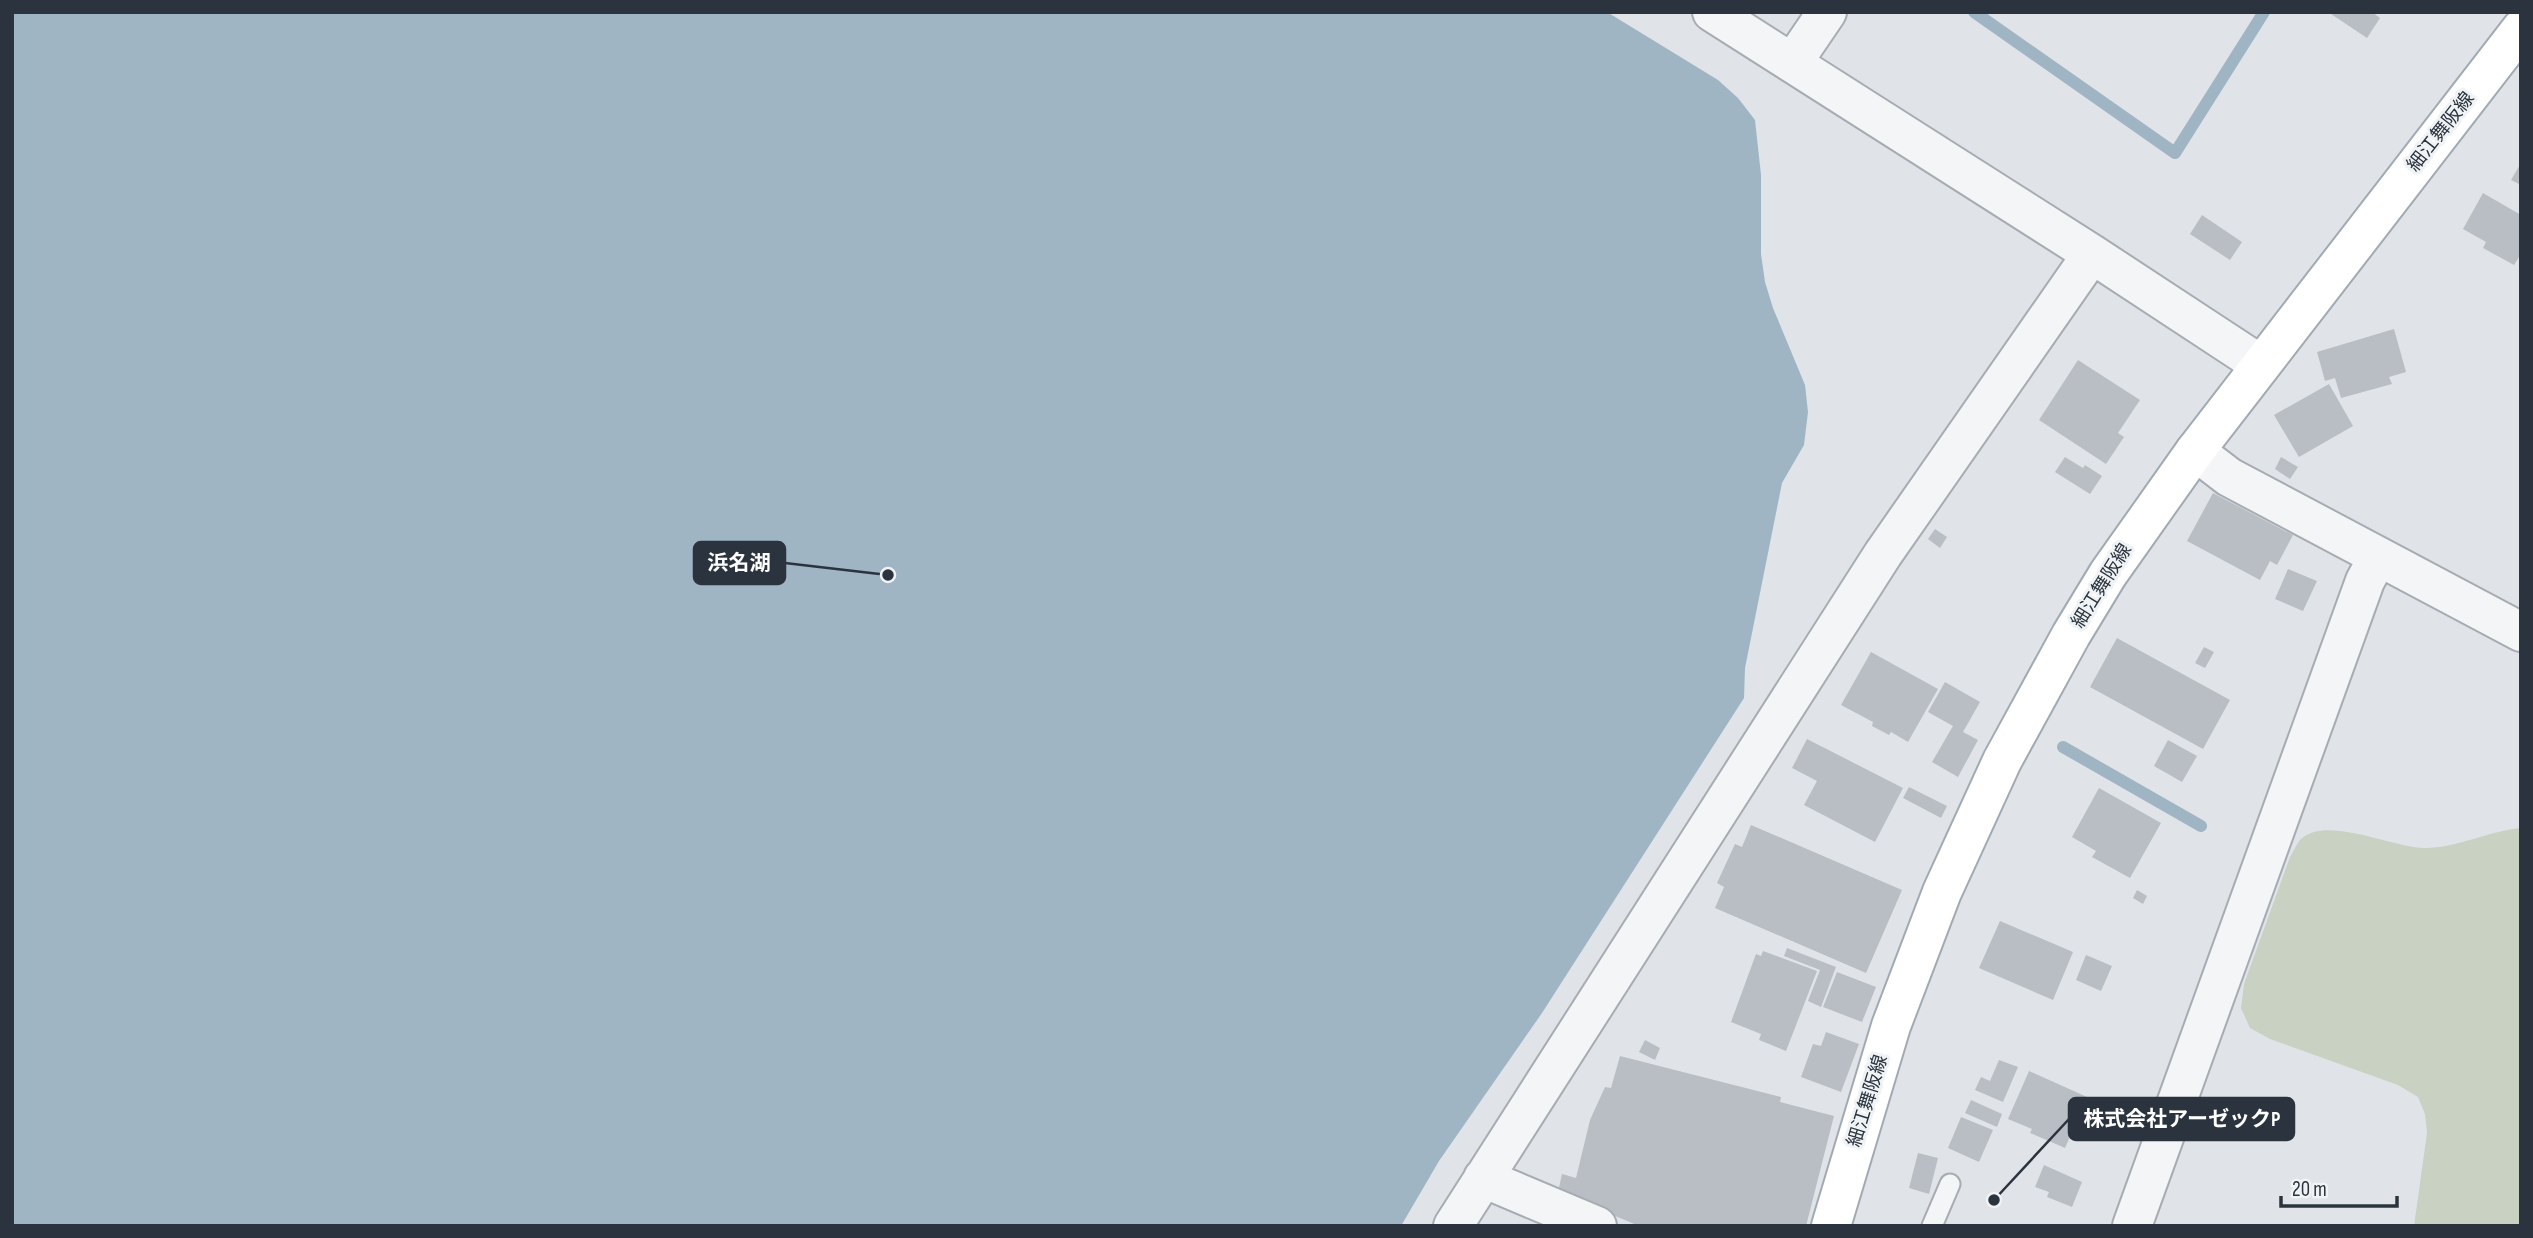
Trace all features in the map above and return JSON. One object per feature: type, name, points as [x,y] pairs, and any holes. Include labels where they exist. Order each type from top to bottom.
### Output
[{"type":"main road","name":"細江舞阪線","points":[[1831,1226],[1891,1026],[1924,936],[1971,826],[2030,708],[2077,625],[2148,514],[2521,29]]},
{"type":"street","points":[[1712,12],[2261,365]]},
{"type":"street","points":[[1793,62],[1828,12]]},
{"type":"street","points":[[1453,1226],[1884,554],[2092,254]]},
{"type":"street","points":[[2195,451],[2229,477],[2521,632]]},
{"type":"street","points":[[2132,1226],[2365,581],[2378,556]]},
{"type":"street","points":[[1483,1178],[1597,1226]]},
{"type":"lane","points":[[1932,1226],[1950,1184]]},
{"type":"green space","points":[[2521,828],[2521,1226],[2414,1226],[2427,1133],[2425,1114],[2418,1097],[2398,1085],[2270,1039],[2250,1028],[2241,1008],[2244,984],[2290,857],[2302,838],[2314,832],[2344,831],[2425,848]]},
{"type":"water","points":[[12,12],[1607,12],[1718,80],[1738,98],[1755,120],[1761,175],[1761,254],[1765,282],[1805,385],[1808,412],[1804,445],[1782,483],[1745,668],[1744,698],[1542,1013],[1439,1161],[1401,1226],[12,1226]]},
{"type":"building","points":[[2328,12],[2372,12],[2380,18],[2367,38]]},
{"type":"building","points":[[2521,163],[2521,185],[2511,180]]},
{"type":"building","points":[[2483,193],[2521,215],[2521,254],[2514,265],[2483,248],[2486,242],[2463,229]]},
{"type":"building","points":[[2202,215],[2242,242],[2230,260],[2190,234]]},
{"type":"building","points":[[2394,329],[2406,372],[2389,377],[2392,384],[2341,398],[2335,378],[2325,381],[2317,352]]},
{"type":"building","points":[[2078,360],[2140,400],[2118,433],[2124,437],[2106,464],[2039,420]]},
{"type":"building","points":[[2329,384],[2353,426],[2299,457],[2274,415]]},
{"type":"building","points":[[2065,457],[2102,476],[2090,494],[2055,472]]},
{"type":"building","points":[[2281,457],[2298,467],[2290,479],[2275,469]]},
{"type":"building","points":[[2213,493],[2293,535],[2277,565],[2270,561],[2260,580],[2187,541]]},
{"type":"building","points":[[1935,529],[1947,537],[1940,548],[1928,539]]},
{"type":"building","points":[[2288,569],[2317,581],[2303,611],[2275,599]]},
{"type":"building","points":[[2117,638],[2230,700],[2203,749],[2090,687]]},
{"type":"building","points":[[2204,647],[2214,652],[2205,668],[2195,663]]},
{"type":"building","points":[[1871,652],[1938,689],[1908,742],[1891,732],[1889,735],[1872,726],[1873,722],[1841,705]]},
{"type":"building","points":[[1945,682],[1980,702],[1963,732],[1978,740],[1958,777],[1932,762],[1953,726],[1928,712]]},
{"type":"building","points":[[1807,739],[1903,788],[1875,842],[1804,805],[1817,781],[1792,768]]},
{"type":"building","points":[[2168,740],[2197,756],[2182,782],[2154,766]]},
{"type":"building","points":[[1909,787],[1947,806],[1941,818],[1903,798]]},
{"type":"building","points":[[2099,788],[2161,823],[2130,878],[2092,857],[2096,851],[2072,837]]},
{"type":"building","points":[[1751,825],[1902,890],[1866,973],[1715,908],[1724,887],[1717,883],[1735,844],[1742,847]]},
{"type":"building","points":[[2137,890],[2147,896],[2143,904],[2133,898]]},
{"type":"building","points":[[2000,921],[2073,952],[2053,1000],[1979,968]]},
{"type":"building","points":[[1787,948],[1836,967],[1821,1007],[1808,1001],[1820,970],[1784,956]]},
{"type":"building","points":[[1763,951],[1817,971],[1786,1051],[1759,1040],[1761,1034],[1731,1022],[1756,954],[1761,956]]},
{"type":"building","points":[[2086,955],[2112,966],[2101,991],[2076,980]]},
{"type":"building","points":[[1837,972],[1876,987],[1862,1022],[1823,1007]]},
{"type":"building","points":[[1826,1032],[1859,1044],[1841,1092],[1801,1077],[1813,1044],[1821,1046]]},
{"type":"building","points":[[1645,1040],[1660,1048],[1655,1060],[1639,1052]]},
{"type":"building","points":[[1620,1056],[1781,1097],[1780,1102],[1834,1116],[1806,1226],[1639,1226],[1558,1192],[1562,1174],[1576,1178],[1590,1120],[1605,1087],[1611,1088]]},
{"type":"building","points":[[1999,1060],[2018,1067],[2003,1102],[1975,1090],[1981,1077],[1990,1081]]},
{"type":"building","points":[[2029,1071],[2087,1097],[2065,1148],[2030,1133],[2032,1129],[2008,1119]]},
{"type":"building","points":[[1971,1100],[2002,1114],[1997,1127],[1965,1113]]},
{"type":"building","points":[[1961,1117],[1993,1130],[1979,1162],[1948,1148]]},
{"type":"building","points":[[1918,1153],[1938,1158],[1929,1194],[1909,1188]]},
{"type":"building","points":[[2044,1165],[2082,1182],[2072,1207],[2047,1197],[2049,1192],[2035,1187]]},
{"type":"waterway","points":[[1974,12],[2175,153],[2264,12]]},
{"type":"waterway","points":[[2063,747],[2201,826]]},
{"type":"place","name":"浜名湖","points":[[888,575]]},
{"type":"place","name":"株式会社アーゼックP","points":[[1994,1200]]}]
